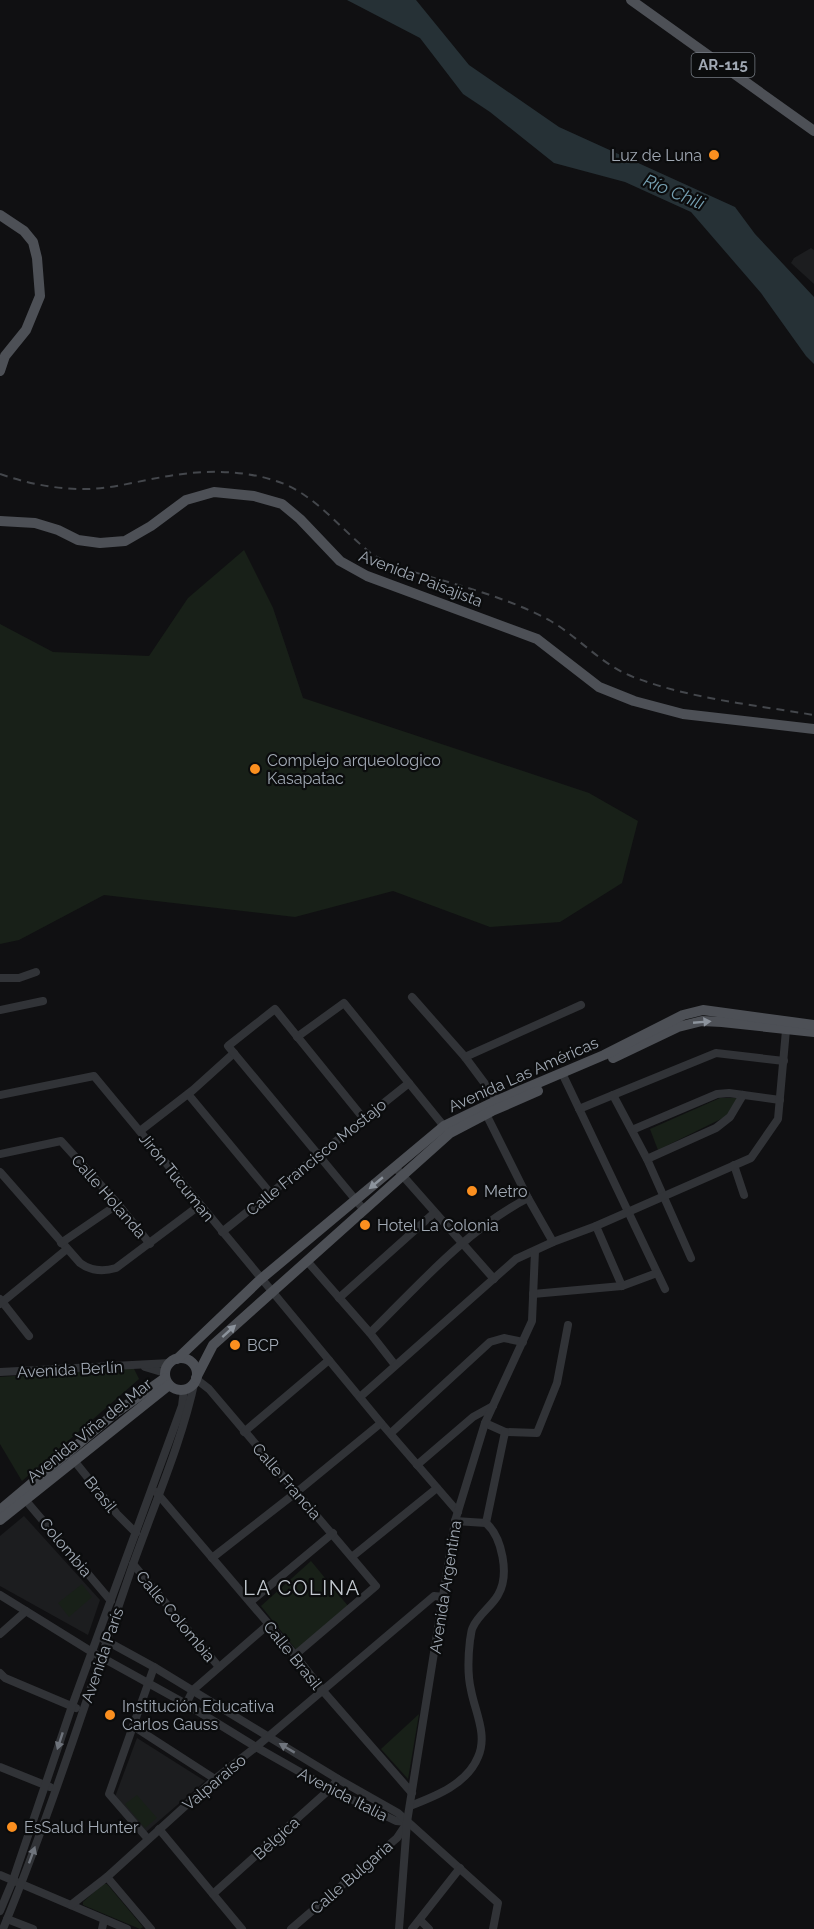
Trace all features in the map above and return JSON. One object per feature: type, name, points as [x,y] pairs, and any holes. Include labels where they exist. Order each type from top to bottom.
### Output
[{"type":"main road","name":"AR-115","points":[[632,0],[814,131]]},
{"type":"main road","points":[[0,215],[24,231],[33,242],[37,258],[40,296],[26,330],[5,356],[0,371]]},
{"type":"main road","name":"Avenida Paisajista","points":[[0,521],[35,523],[78,540],[100,543],[117,542],[125,541],[142,531],[186,500],[214,492],[254,496],[282,504],[300,519],[340,561],[367,576],[537,639],[599,687],[634,701],[683,714],[814,729]]},
{"type":"main road","name":"Avenida Las Américas","points":[[169,1372],[261,1279],[356,1200],[399,1171],[447,1130],[563,1076],[683,1015],[703,1010],[814,1025]]},
{"type":"main road","name":"Avenida Las Américas","points":[[563,1076],[607,1061],[678,1027],[702,1021],[814,1032]]},
{"type":"main road","name":"Avenida Las Américas","points":[[447,1130],[486,1114],[500,1104]]},
{"type":"main road","name":"Avenida Las Américas","points":[[196,1379],[213,1345],[364,1209],[399,1171]]},
{"type":"main road","points":[[182,1359],[192,1363],[196,1379],[184,1390],[176,1389],[169,1372],[182,1359]]},
{"type":"main road","name":"Avenida Viña del Mar","points":[[0,1520],[23,1496],[71,1456],[114,1414],[169,1372]]},
{"type":"main road","name":"Avenida Viña del Mar","points":[[0,1510],[23,1496]]},
{"type":"street","points":[[0,978],[19,978],[36,972]]},
{"type":"street","points":[[412,997],[465,1058],[500,1104]]},
{"type":"street","points":[[0,1010],[43,1001]]},
{"type":"street","points":[[297,1037],[344,1003],[447,1130]]},
{"type":"street","points":[[465,1058],[581,1005]]},
{"type":"street","points":[[140,1131],[188,1094],[231,1049],[275,1009],[364,1119]]},
{"type":"street","points":[[360,1397],[516,1260],[751,1158],[778,1119],[786,1030]]},
{"type":"street","points":[[231,1049],[364,1209]]},
{"type":"street","points":[[579,1109],[716,1053],[784,1061]]},
{"type":"street","name":"Jirón Tucuman","points":[[0,1095],[94,1076],[261,1279]]},
{"type":"street","points":[[563,1076],[665,1289]]},
{"type":"street","name":"Calle Francisco Mostajo","points":[[222,1232],[409,1083]]},
{"type":"street","points":[[188,1094],[271,1194]]},
{"type":"street","points":[[632,1130],[717,1094],[780,1100]]},
{"type":"street","points":[[614,1095],[647,1159],[691,1258]]},
{"type":"street","points":[[647,1159],[716,1128],[730,1117],[743,1095]]},
{"type":"street","points":[[486,1114],[553,1242]]},
{"type":"street","name":"Calle Holanda","points":[[0,1154],[62,1141],[150,1244]]},
{"type":"street","points":[[734,1165],[744,1195]]},
{"type":"street","points":[[399,1171],[494,1279]]},
{"type":"street","points":[[0,1172],[85,1267],[100,1271],[116,1268],[200,1205]]},
{"type":"street","points":[[370,1333],[482,1226],[528,1198]]},
{"type":"street","points":[[29,1336],[1,1302],[64,1246],[118,1204]]},
{"type":"street","points":[[339,1298],[434,1213]]},
{"type":"street","points":[[596,1226],[622,1286]]},
{"type":"street","points":[[458,1512],[485,1424],[532,1321],[535,1251]]},
{"type":"street","points":[[307,1261],[395,1365]]},
{"type":"street","points":[[533,1294],[622,1286],[657,1273]]},
{"type":"street","name":"Avenida Argentina","points":[[261,1279],[458,1512],[407,1822],[399,1929]]},
{"type":"street","points":[[485,1424],[505,1432],[537,1433],[557,1383],[568,1325]]},
{"type":"street","points":[[391,1433],[490,1342],[504,1338],[523,1342]]},
{"type":"street","points":[[244,1432],[329,1360]]},
{"type":"street","name":"Avenida Berlín","points":[[0,1372],[139,1365],[169,1372]]},
{"type":"street","name":"Calle Francia","points":[[196,1379],[209,1389],[353,1556],[376,1586],[295,1655]]},
{"type":"street","name":"Avenida París","points":[[0,1911],[13,1880],[97,1636],[136,1533],[187,1415],[196,1379]]},
{"type":"street","name":"Avenida París","points":[[3,1929],[56,1790],[133,1564],[182,1406],[184,1390]]},
{"type":"street","points":[[417,1465],[473,1417],[493,1406]]},
{"type":"street","points":[[212,1558],[381,1423]]},
{"type":"street","points":[[486,1523],[505,1432]]},
{"type":"street","name":"Brasil","points":[[71,1456],[117,1515],[136,1533]]},
{"type":"street","points":[[353,1556],[437,1488]]},
{"type":"street","name":"Calle Brasil","points":[[155,1491],[412,1793]]},
{"type":"street","name":"Colombia","points":[[23,1496],[111,1601]]},
{"type":"street","points":[[410,1806],[427,1800],[463,1779],[478,1758],[483,1743],[468,1670],[470,1644],[473,1626],[500,1593],[503,1574],[502,1554],[500,1543],[493,1529],[486,1523],[455,1521]]},
{"type":"street","points":[[250,1602],[333,1533]]},
{"type":"street","name":"Calle Colombia","points":[[133,1564],[219,1667]]},
{"type":"street","name":"Avenida Italia","points":[[0,1595],[92,1652],[186,1704],[330,1789],[396,1821],[407,1822]]},
{"type":"street","name":"Valparaíso","points":[[71,1905],[107,1877],[215,1779],[434,1596],[444,1597]]},
{"type":"street","points":[[0,1634],[26,1611]]},
{"type":"street","points":[[186,1704],[193,1690],[269,1624]]},
{"type":"street","name":"Avenida Italia","points":[[97,1636],[193,1690],[398,1813],[407,1822]]},
{"type":"street","points":[[148,1839],[109,1794],[154,1667]]},
{"type":"street","points":[[0,1673],[5,1678],[83,1711]]},
{"type":"street","points":[[133,1726],[215,1779]]},
{"type":"street","points":[[0,1767],[56,1790]]},
{"type":"street","name":"Bélgica","points":[[213,1894],[330,1789],[338,1779]]},
{"type":"street","points":[[407,1822],[498,1903],[494,1929]]},
{"type":"street","name":"Calle Bulgaria","points":[[291,1929],[397,1838],[407,1822]]},
{"type":"street","points":[[159,1829],[242,1929]]},
{"type":"street","points":[[412,1929],[460,1868]]},
{"type":"street","points":[[0,1875],[71,1905],[103,1924],[127,1929]]},
{"type":"street","points":[[107,1877],[151,1929]]},
{"type":"street","points":[[8,1919],[33,1929]]},
{"type":"street","points":[[420,1920],[429,1929]]},
{"type":"shaded area","points":[[811,248],[814,250],[814,284],[791,263],[794,258]]},
{"type":"shaded area","points":[[244,550],[273,608],[303,698],[589,793],[638,821],[622,883],[560,922],[490,927],[393,891],[295,917],[104,895],[19,940],[0,944],[0,624],[53,652],[149,656],[188,598]]},
{"type":"shaded area","points":[[720,1098],[740,1098],[729,1115],[658,1150],[650,1129]]},
{"type":"shaded area","points":[[133,1367],[139,1379],[22,1481],[0,1444],[0,1377]]},
{"type":"shaded area","points":[[24,1516],[100,1600],[88,1635],[0,1586],[0,1536]]},
{"type":"shaded area","points":[[311,1561],[348,1606],[298,1652],[261,1606]]},
{"type":"shaded area","points":[[82,1584],[92,1597],[69,1617],[58,1603]]},
{"type":"shaded area","points":[[419,1714],[408,1779],[381,1749]]},
{"type":"shaded area","points":[[137,1738],[205,1781],[146,1832],[115,1797]]},
{"type":"shaded area","points":[[137,1795],[157,1818],[145,1828],[125,1804]]},
{"type":"shaded area","points":[[103,1884],[107,1884],[143,1927],[140,1929],[83,1905],[83,1902]]},
{"type":"water","name":"Río Chili","points":[[347,0],[416,0],[469,65],[559,127],[735,207],[755,234],[814,297],[814,364],[761,293],[691,212],[625,182],[554,163],[490,112],[463,94],[420,38]]},
{"type":"railway","points":[[0,474],[45,486],[79,489],[108,487],[206,472],[248,474],[276,481],[313,501],[380,559],[394,566],[513,603],[531,611],[560,627],[601,659],[624,673],[657,685],[701,696],[814,715]]},
{"type":"place","name":"Luz de Luna","points":[[714,155]]},
{"type":"place","name":"Complejo arqueologico Kasapatac","points":[[255,769]]},
{"type":"place","name":"Metro","points":[[472,1191]]},
{"type":"place","name":"Hotel La Colonia","points":[[365,1225]]},
{"type":"place","name":"BCP","points":[[235,1345]]},
{"type":"place","name":"Institución Educativa Carlos Gauss","points":[[110,1715]]},
{"type":"place","name":"EsSalud Hunter","points":[[12,1827]]},
{"type":"district","name":"LA COLINA","points":[[302,1588]]}]
